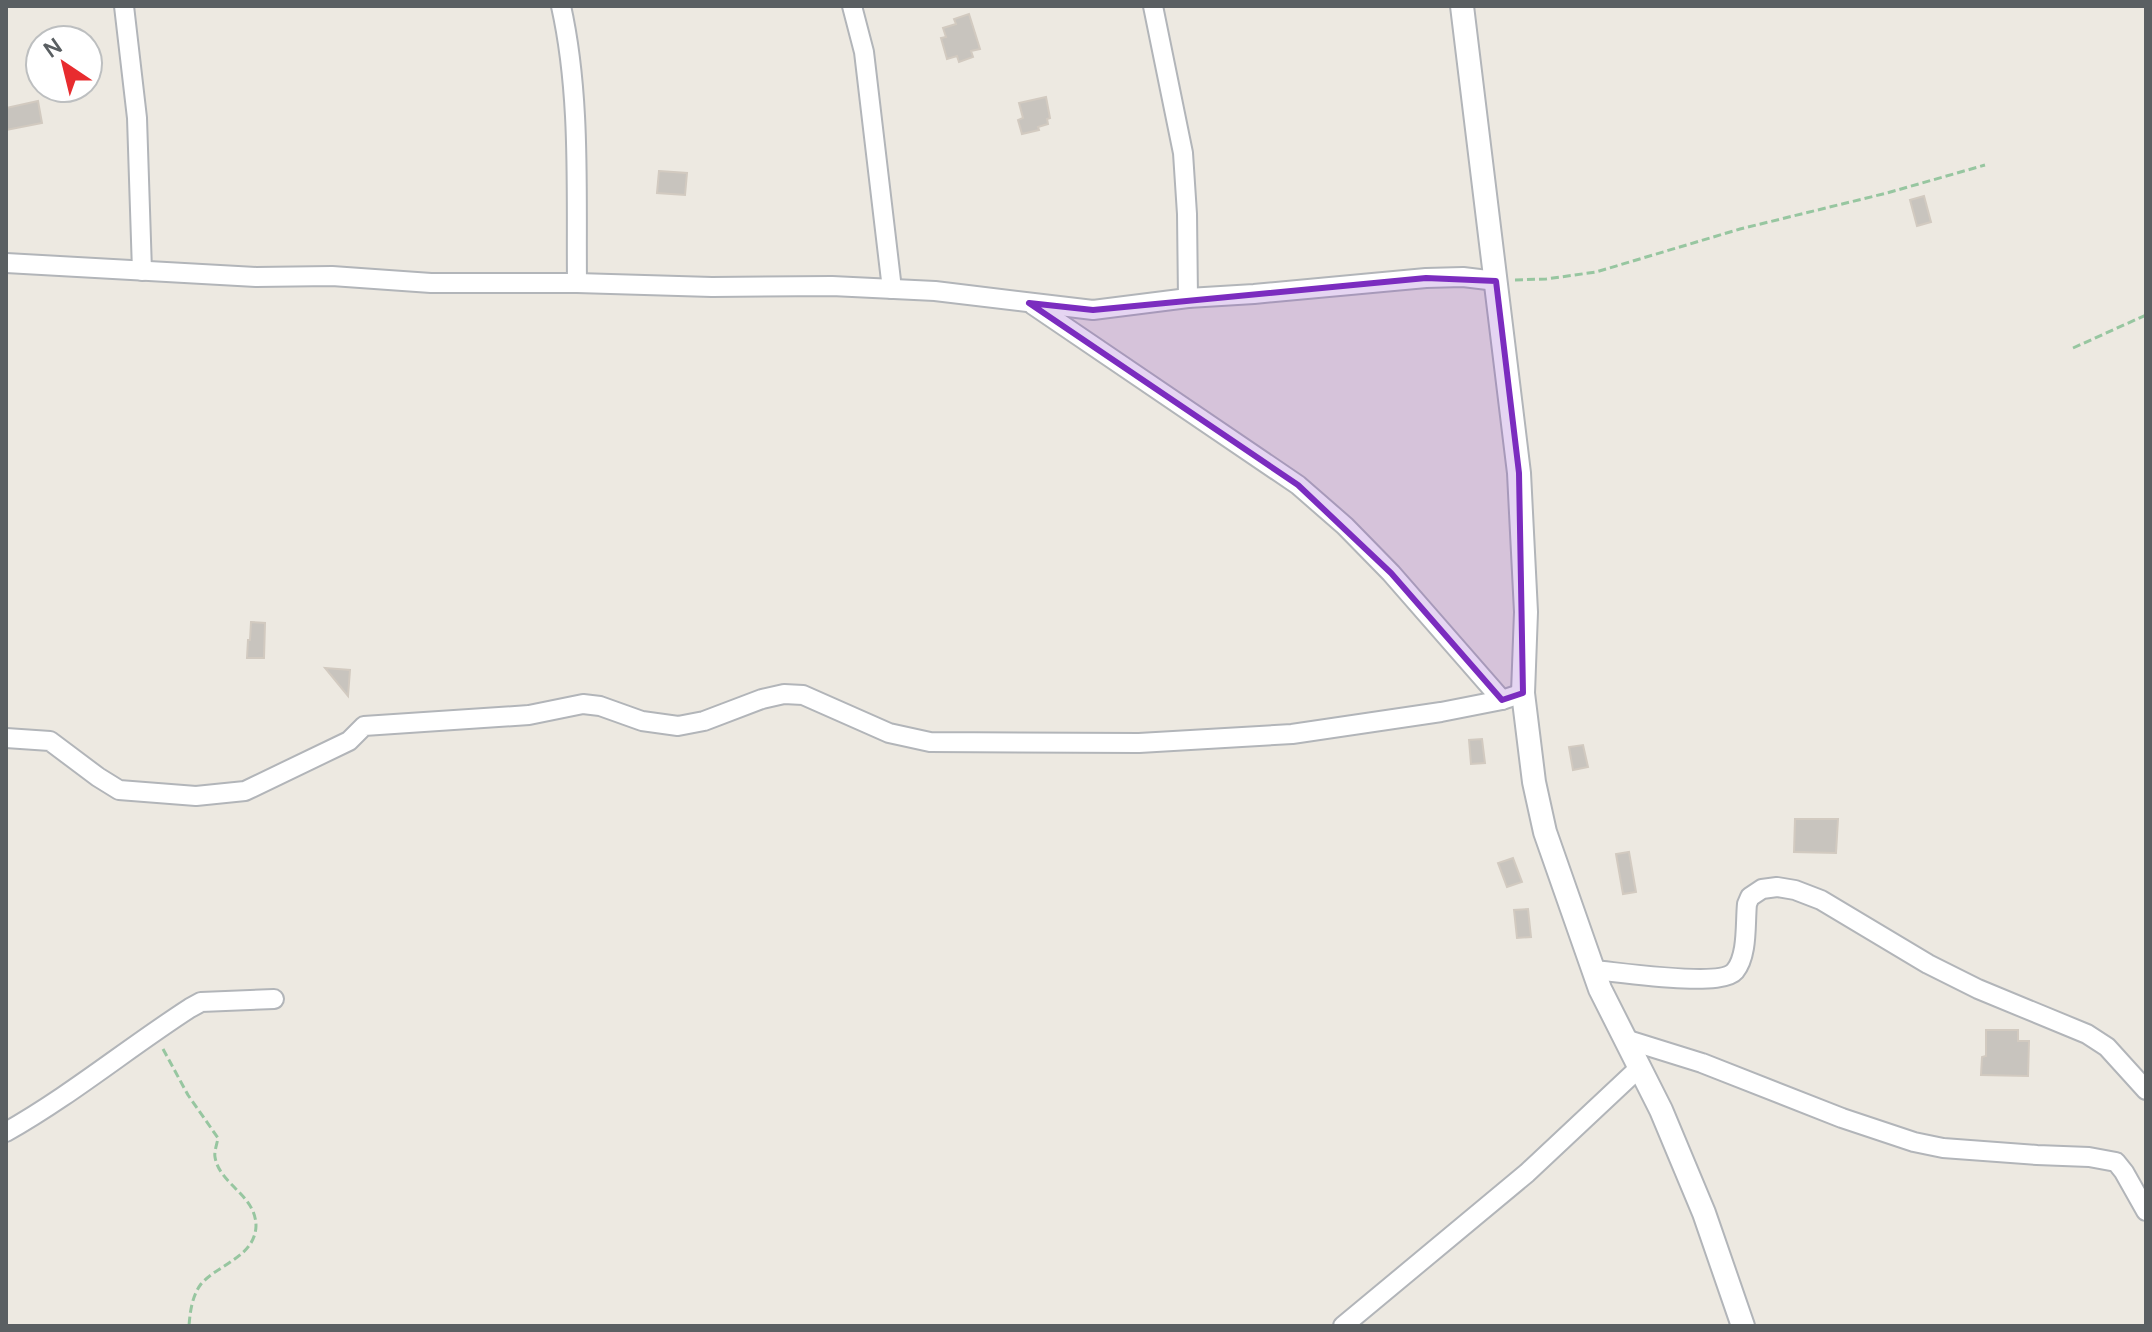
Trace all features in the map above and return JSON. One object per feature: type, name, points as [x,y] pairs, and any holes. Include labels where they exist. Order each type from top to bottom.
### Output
[{"type":"street","points":[[124,6],[137,118],[142,271]]},
{"type":"street","points":[[561,6],[571,74],[576,153],[577,283]]},
{"type":"street","points":[[852,6],[864,52],[892,289]]},
{"type":"street","points":[[1153,6],[1183,153],[1188,298]]},
{"type":"street","points":[[1462,6],[1519,473],[1526,612],[1513,696],[1545,832],[1600,989],[1661,1110],[1704,1213],[1743,1326]]},
{"type":"street","points":[[6,263],[431,283],[832,286],[935,291],[1093,310],[1188,298],[1426,278],[1463,277],[1496,281]]},
{"type":"street","points":[[1029,303],[1298,485],[1345,526],[1513,696]]},
{"type":"street","points":[[6,738],[50,741],[119,790],[196,796],[245,791],[349,741],[364,726],[529,715],[583,704],[600,706],[642,721],[678,726],[704,721],[762,699],[793,694],[803,695],[889,733],[930,742],[1139,743],[1292,734],[1441,712],[1513,696]]},
{"type":"street","points":[[1594,970],[1659,977],[1727,977],[1736,970],[1743,953],[1750,897],[1762,889],[1777,887],[1795,890],[1821,900],[1965,983],[2087,1034],[2107,1047],[2146,1090]]},
{"type":"street","points":[[6,1132],[43,1111],[154,1031],[201,1002],[274,999]]},
{"type":"street","points":[[1625,1039],[1702,1063],[1842,1118],[1914,1142],[1943,1148],[2089,1157],[2116,1162],[2146,1211]]},
{"type":"street","points":[[1343,1326],[1527,1173],[1639,1068]]},
{"type":"path","points":[[1496,281],[1546,279],[1596,272],[1740,229],[1985,165]]},
{"type":"path","points":[[2073,348],[2146,315]]},
{"type":"path","points":[[154,1031],[188,1095],[218,1138],[215,1157],[221,1171],[248,1201],[256,1226],[251,1242],[237,1258],[201,1284],[193,1299],[189,1326]]},
{"type":"highlighted area","points":[[1426,278],[1496,281],[1519,473],[1523,693],[1502,700],[1391,573],[1298,485],[1029,303],[1093,310]]},
{"type":"building","points":[[969,14],[980,49],[971,51],[973,57],[959,62],[957,56],[947,59],[941,38],[946,37],[943,28],[956,24],[954,19]]},
{"type":"building","points":[[1046,97],[1050,118],[1047,119],[1048,124],[1022,134],[1018,120],[1023,118],[1019,103]]},
{"type":"building","points":[[39,104],[42,123],[6,130],[6,108]]},
{"type":"building","points":[[659,171],[687,173],[685,195],[657,193]]},
{"type":"building","points":[[1924,196],[1931,222],[1917,226],[1910,200]]},
{"type":"building","points":[[251,622],[265,623],[264,658],[247,658]]},
{"type":"building","points":[[325,668],[350,670],[348,696]]},
{"type":"building","points":[[1482,739],[1485,763],[1471,764],[1469,740]]},
{"type":"building","points":[[1583,745],[1588,767],[1573,770],[1569,747]]},
{"type":"building","points":[[1795,819],[1838,819],[1836,853],[1794,852]]},
{"type":"building","points":[[1629,852],[1636,892],[1623,894],[1616,854]]},
{"type":"building","points":[[1513,858],[1522,882],[1507,887],[1498,863]]},
{"type":"building","points":[[1528,909],[1531,937],[1517,938],[1514,910]]},
{"type":"building","points":[[1986,1030],[2018,1030],[2018,1041],[2029,1041],[2028,1076],[1981,1075],[1982,1057],[1986,1056]]}]
